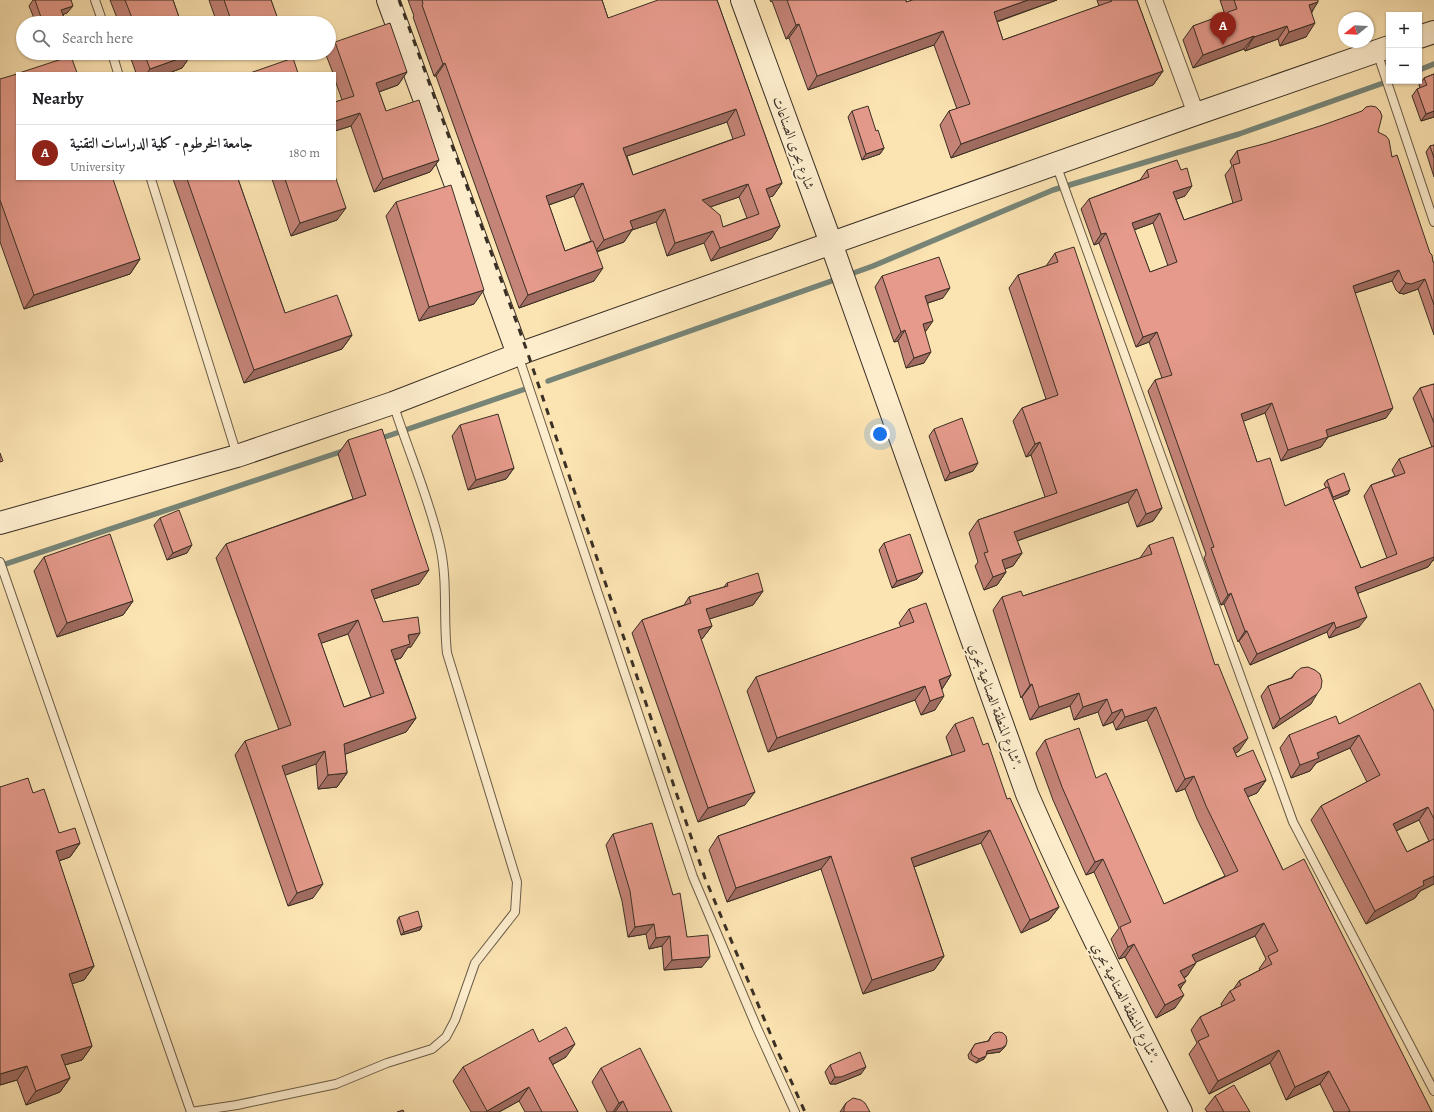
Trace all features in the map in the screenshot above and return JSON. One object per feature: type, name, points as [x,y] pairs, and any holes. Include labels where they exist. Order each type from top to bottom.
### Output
[{"type":"street","points":[[388,0],[518,354]]},
{"type":"street","name":"شارع بحرى الصناعات","points":[[742,0],[842,277]]},
{"type":"street","points":[[1154,0],[1196,114]]},
{"type":"street","points":[[1422,36],[1434,32]]},
{"type":"street","points":[[0,523],[396,413],[518,354],[830,243],[1059,172],[1196,114],[1383,49]]},
{"type":"street","name":"شارع المنطقة الصناعية بحري\".","points":[[842,277],[1027,794],[1087,924],[1181,1112]]},
{"type":"lane","points":[[95,0],[100,16]]},
{"type":"lane","points":[[1383,49],[1384,72],[1434,222]]},
{"type":"lane","points":[[114,60],[118,72]]},
{"type":"lane","points":[[1059,172],[1293,822],[1434,1091]]},
{"type":"lane","points":[[151,180],[237,456]]},
{"type":"lane","points":[[518,354],[693,877],[757,1028],[795,1112]]},
{"type":"lane","points":[[0,562],[191,1112],[237,1105],[336,1084],[387,1063],[432,1049],[446,1037],[455,1020],[475,963],[515,912],[517,882],[447,653],[444,631],[444,578],[440,547],[428,506],[396,413]]},
{"type":"building","points":[[35,0],[71,0],[73,6],[61,10],[63,16],[41,16]]},
{"type":"building","points":[[125,0],[173,0],[179,16],[131,16]]},
{"type":"building","points":[[224,0],[271,0],[277,16],[230,16]]},
{"type":"building","points":[[422,0],[602,0],[608,18],[658,0],[717,0],[782,183],[766,189],[780,226],[720,248],[713,231],[675,243],[665,209],[630,221],[633,229],[604,240],[583,183],[546,196],[565,251],[593,241],[603,268],[528,295],[445,63],[443,64],[422,5]],"holes":[[[736,109],[745,135],[633,175],[623,148]],[[748,184],[759,214],[723,227],[720,215],[702,200]]]},
{"type":"building","points":[[787,0],[906,0],[906,2],[913,0],[1028,0],[994,12],[1003,40],[1112,1],[1111,0],[1137,0],[1163,71],[961,144],[949,111],[970,104],[943,31],[817,76],[799,24],[796,25]]},
{"type":"building","points":[[1234,0],[1318,0],[1318,2],[1309,5],[1315,23],[1289,32],[1287,26],[1254,36],[1203,55],[1193,26],[1237,9]]},
{"type":"building","points":[[390,23],[407,72],[376,83],[386,111],[419,100],[439,160],[383,179],[360,113],[336,121],[336,102],[354,96],[336,42]]},
{"type":"building","points":[[59,60],[72,60],[77,72],[22,72]]},
{"type":"building","points":[[147,60],[175,60],[150,69]]},
{"type":"building","points":[[287,60],[294,60],[298,72],[253,72]]},
{"type":"building","points":[[16,74],[16,180],[113,180],[140,259],[34,295],[0,200],[0,79]]},
{"type":"building","points":[[1434,74],[1434,111],[1426,114],[1417,89],[1427,85],[1424,78]]},
{"type":"building","points":[[868,106],[876,131],[878,130],[884,148],[866,154],[852,111]]},
{"type":"building","points":[[1366,107],[1376,107],[1380,111],[1382,116],[1378,132],[1386,136],[1389,140],[1392,157],[1397,155],[1434,263],[1434,305],[1425,279],[1411,284],[1406,283],[1403,280],[1399,270],[1353,286],[1393,408],[1326,430],[1328,437],[1288,450],[1272,403],[1241,414],[1257,462],[1270,458],[1285,506],[1328,487],[1361,568],[1397,554],[1371,485],[1405,473],[1399,459],[1434,446],[1434,557],[1355,587],[1367,617],[1336,628],[1334,622],[1257,654],[1247,631],[1245,631],[1231,593],[1228,595],[1211,548],[1214,547],[1155,380],[1172,375],[1157,332],[1143,337],[1106,233],[1101,234],[1089,199],[1149,177],[1147,170],[1177,160],[1181,170],[1187,168],[1192,186],[1173,192],[1184,220],[1242,200],[1233,165],[1240,163],[1237,151],[1323,125],[1362,111]],"holes":[[[1160,213],[1177,262],[1150,272],[1132,223]]]},
{"type":"building","points":[[1434,145],[1434,158],[1430,146]]},
{"type":"building","points":[[336,179],[346,208],[300,223],[285,180]]},
{"type":"building","points":[[187,180],[238,180],[285,313],[337,295],[352,335],[254,370]]},
{"type":"building","points":[[451,185],[484,290],[429,307],[396,202]]},
{"type":"building","points":[[1074,247],[1162,508],[1146,514],[1137,489],[1014,532],[1022,553],[1002,560],[1006,572],[993,577],[984,553],[988,552],[978,520],[1057,493],[1040,442],[1035,444],[1022,408],[1058,395],[1018,275],[1058,262],[1055,253]]},
{"type":"building","points":[[939,257],[950,288],[925,296],[933,321],[923,324],[931,352],[914,358],[905,330],[901,332],[882,276]]},
{"type":"building","points":[[1434,384],[1434,423],[1420,388]]},
{"type":"building","points":[[498,414],[514,468],[476,480],[460,425]]},
{"type":"building","points":[[962,418],[978,463],[950,473],[934,429]]},
{"type":"building","points":[[382,429],[429,570],[371,590],[383,622],[418,617],[420,633],[408,635],[410,644],[391,650],[416,718],[344,744],[347,773],[328,775],[325,751],[282,766],[323,884],[297,893],[245,741],[291,725],[226,544],[366,495],[348,440]],"holes":[[[358,620],[384,693],[344,707],[318,634]]]},
{"type":"building","points":[[0,453],[3,461],[0,462]]},
{"type":"building","points":[[1344,473],[1350,490],[1333,497],[1327,480]]},
{"type":"building","points":[[179,510],[192,545],[173,553],[160,518]]},
{"type":"building","points":[[110,534],[133,601],[67,623],[44,557]]},
{"type":"building","points":[[910,534],[923,572],[897,581],[884,543]]},
{"type":"building","points":[[1173,537],[1215,665],[1218,664],[1248,738],[1233,748],[1237,757],[1253,750],[1266,780],[1244,789],[1283,870],[1304,859],[1432,1112],[1348,1112],[1350,1111],[1329,1071],[1295,1087],[1279,1050],[1218,1081],[1198,1041],[1209,1036],[1200,1017],[1235,1000],[1230,991],[1241,985],[1239,981],[1272,964],[1268,956],[1278,951],[1264,923],[1192,955],[1196,963],[1180,971],[1186,981],[1178,985],[1184,995],[1165,1005],[1134,944],[1128,947],[1120,927],[1131,922],[1103,859],[1095,862],[1062,787],[1045,740],[1079,728],[1096,778],[1106,773],[1164,904],[1238,871],[1206,806],[1194,776],[1185,779],[1156,707],[1125,717],[1122,709],[1112,713],[1107,699],[1083,707],[1079,693],[1039,707],[1032,684],[1030,685],[1002,597],[1021,591],[1023,596],[1152,554],[1149,545]]},
{"type":"building","points":[[758,573],[763,591],[706,609],[712,626],[698,630],[755,792],[708,808],[642,620],[691,603],[689,597],[728,586],[727,583]]},
{"type":"building","points":[[926,603],[951,675],[939,680],[944,696],[930,701],[925,686],[777,738],[756,677],[914,622],[909,609]]},
{"type":"building","points":[[1308,667],[1320,674],[1322,681],[1321,688],[1317,694],[1280,719],[1268,686],[1292,678],[1301,668]]},
{"type":"building","points":[[1420,683],[1434,711],[1434,819],[1428,807],[1393,824],[1407,852],[1434,839],[1434,876],[1423,881],[1424,885],[1375,911],[1321,806],[1380,775],[1359,735],[1317,753],[1319,758],[1300,765],[1289,735],[1336,716],[1339,724]]},
{"type":"building","points":[[973,717],[983,745],[988,743],[1007,799],[1010,798],[1059,907],[1030,920],[990,830],[911,858],[944,956],[872,980],[831,856],[736,888],[718,836],[965,751],[955,724]]},
{"type":"building","points":[[28,778],[33,793],[44,789],[59,833],[75,828],[80,843],[56,851],[94,966],[69,974],[92,1046],[61,1055],[70,1078],[36,1091],[27,1066],[0,1074],[0,787]]},
{"type":"building","points":[[652,823],[673,895],[680,893],[687,937],[708,935],[710,957],[672,960],[670,936],[656,938],[654,924],[635,927],[630,891],[613,834]]},
{"type":"building","points":[[418,911],[422,926],[404,932],[399,917]]},
{"type":"building","points":[[566,1027],[575,1044],[549,1058],[578,1112],[542,1112],[529,1087],[487,1111],[463,1067],[533,1029],[539,1042]]},
{"type":"building","points":[[999,1032],[1006,1036],[1006,1045],[1002,1048],[987,1051],[986,1056],[979,1059],[972,1055],[971,1051],[975,1044],[989,1041],[994,1033]]},
{"type":"building","points":[[640,1048],[672,1112],[628,1112],[623,1101],[619,1103],[601,1068]]},
{"type":"building","points":[[860,1052],[866,1067],[841,1077],[835,1077],[830,1065]]},
{"type":"building","points":[[1234,1085],[1250,1112],[1224,1112],[1215,1096]]},
{"type":"building","points":[[853,1098],[861,1100],[865,1103],[870,1112],[844,1112],[846,1103]]},
{"type":"waterway","points":[[1422,69],[1434,64]]},
{"type":"waterway","points":[[848,275],[873,266],[1053,190],[1239,134],[1386,82]]},
{"type":"waterway","points":[[548,381],[840,278]]},
{"type":"waterway","points":[[379,439],[531,387]]},
{"type":"waterway","points":[[0,566],[346,450]]},
{"type":"railway","points":[[399,0],[527,351],[705,878],[778,1052],[805,1112]]},
{"type":"place","name":"جامعة الخرطوم - كلية الدراسات التقنية","points":[[1223,45]]}]
